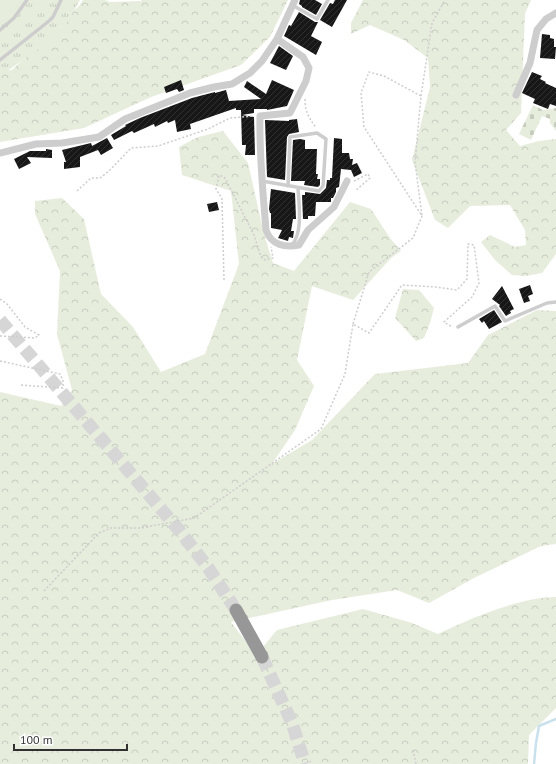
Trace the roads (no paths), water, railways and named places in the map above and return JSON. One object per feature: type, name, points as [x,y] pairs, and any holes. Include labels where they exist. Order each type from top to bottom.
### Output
[{"type":"highway","points":[[236,610],[262,657]]},
{"type":"street","points":[[0,153],[36,144],[62,143],[99,137],[125,119],[190,93],[232,84],[250,73],[262,61],[277,39],[294,2]]},
{"type":"street","points":[[516,95],[530,62],[537,30],[556,12]]},
{"type":"street","points":[[277,39],[303,57],[309,68],[306,81],[290,114],[260,116],[259,134],[262,181],[268,238],[274,242],[286,246],[299,245],[308,230],[334,207],[346,183]]},
{"type":"lane","points":[[0,30],[14,18],[27,0]]},
{"type":"lane","points":[[0,60],[49,21],[53,17],[61,0]]},
{"type":"lane","points":[[294,2],[317,19],[328,0]]},
{"type":"lane","points":[[262,181],[298,188],[319,191],[323,186],[326,139],[317,133],[290,137],[288,186]]},
{"type":"lane","points":[[291,246],[296,240],[299,230],[298,188]]},
{"type":"lane","points":[[458,327],[495,306],[504,321],[547,303],[556,302]]},
{"type":"waterway","points":[[534,764],[539,726],[556,719]]},
{"type":"tunnel","points":[[0,320],[179,530],[209,569],[236,610]]},
{"type":"tunnel","points":[[262,657],[292,723],[305,764]]}]
